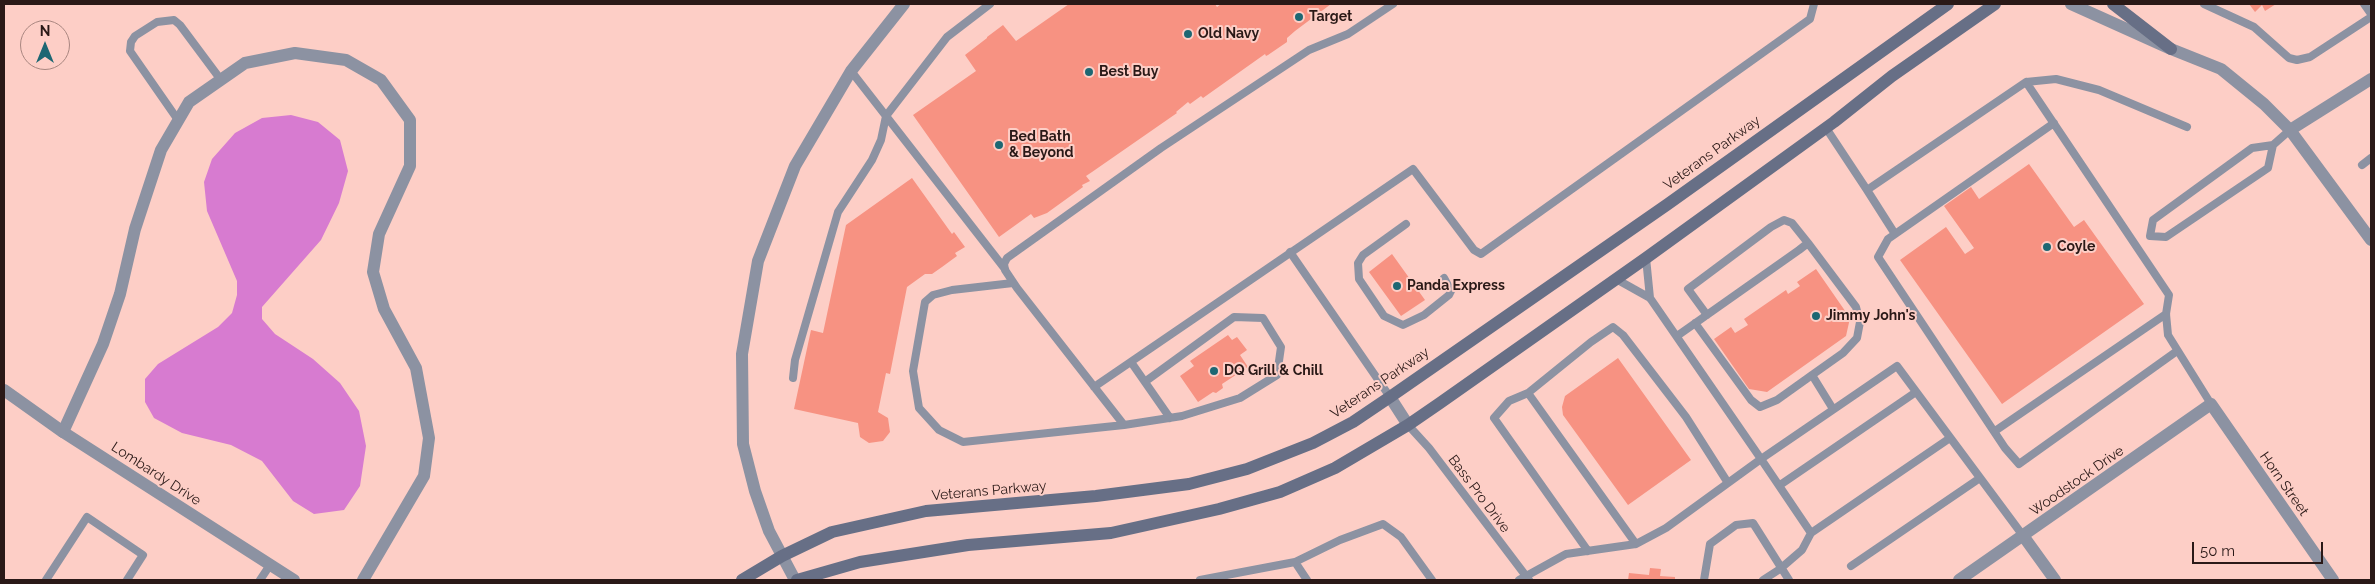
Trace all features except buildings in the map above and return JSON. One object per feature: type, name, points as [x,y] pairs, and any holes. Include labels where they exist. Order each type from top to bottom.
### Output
[{"type":"main road","points":[[796,580],[860,562],[968,545],[1111,533],[1219,509],[1280,492],[1310,480],[1339,466],[1408,425],[1646,258],[1826,128],[1892,76],[1995,4]]},
{"type":"main road","points":[[2112,4],[2171,49]]},
{"type":"main road","name":"Veterans Parkway","points":[[742,580],[782,556],[832,532],[926,511],[1096,496],[1199,482],[1247,469],[1313,444],[1353,422],[1390,397],[1668,204],[1941,6]]},
{"type":"street","points":[[796,580],[769,531],[755,491],[743,444],[742,354],[758,261],[796,166],[851,71],[904,4]]},
{"type":"street","points":[[2071,4],[2220,69],[2264,104],[2290,130],[2371,240]]},
{"type":"street","points":[[63,432],[103,344],[120,294],[135,229],[161,150],[189,102],[245,63],[295,53],[346,60],[381,80],[410,120],[410,166],[379,234],[373,272],[384,310],[416,368],[429,438],[424,476],[363,580]]},
{"type":"street","points":[[2290,130],[2371,79]]},
{"type":"street","name":"Lombardy Drive","points":[[4,390],[63,432],[294,580]]},
{"type":"street","points":[[1390,397],[1408,425]]},
{"type":"street","name":"Woodstock Drive","points":[[1959,580],[2024,537],[2211,404]]},
{"type":"street","name":"Horn Street","points":[[2211,404],[2333,580]]},
{"type":"street","points":[[2024,537],[2055,580]]},
{"type":"lane","points":[[793,378],[795,360],[838,212],[872,160],[881,140],[886,116],[947,37],[990,4]]},
{"type":"lane","points":[[1005,270],[1007,258],[1161,148],[1309,50],[1348,34],[1393,4]]},
{"type":"lane","points":[[1094,387],[1413,169],[1474,250],[1481,254],[1810,19],[1814,4]]},
{"type":"lane","points":[[2204,4],[2254,27],[2290,58],[2297,60],[2310,57],[2371,15],[2364,4]]},
{"type":"lane","points":[[178,120],[130,51],[131,42],[135,36],[157,22],[174,20],[180,25],[221,80]]},
{"type":"lane","points":[[851,71],[1124,425]]},
{"type":"lane","points":[[1867,190],[2026,82],[2056,79],[2099,90],[2187,127]]},
{"type":"lane","points":[[2026,82],[2169,295],[2166,314],[2168,335],[2211,404]]},
{"type":"lane","points":[[2054,123],[1888,239],[1878,257],[1995,432],[2019,464],[2177,351]]},
{"type":"lane","points":[[1826,128],[1895,234]]},
{"type":"lane","points":[[2150,236],[2152,220],[2252,148],[2273,145],[2290,130]]},
{"type":"lane","points":[[2135,245],[2150,236],[2166,237],[2268,168],[2273,145]]},
{"type":"lane","points":[[2362,165],[2371,158]]},
{"type":"lane","points":[[1695,323],[1750,400],[1760,407],[1777,400],[1843,353],[1857,338],[1860,322],[1856,306],[1792,223],[1784,220],[1771,227],[1688,289],[1707,315]]},
{"type":"lane","points":[[1406,224],[1363,255],[1358,263],[1359,279],[1384,316],[1392,322],[1403,325],[1424,315],[1449,295],[1451,291],[1444,278]]},
{"type":"lane","points":[[1677,336],[1808,243]]},
{"type":"lane","points":[[1290,252],[1390,397]]},
{"type":"lane","points":[[1646,258],[1650,298]]},
{"type":"lane","points":[[1616,279],[1650,298],[1780,485],[1811,533]]},
{"type":"lane","points":[[1013,283],[952,290],[933,295],[925,302],[913,372],[919,408],[939,430],[963,442],[1124,425],[1170,418],[1240,398],[1278,375],[1281,347],[1263,318],[1234,317],[1146,381]]},
{"type":"lane","points":[[1995,432],[2166,314]]},
{"type":"lane","points":[[1588,552],[1494,418],[1509,401],[1528,393],[1591,342],[1613,327],[1623,335],[1686,417],[1728,483]]},
{"type":"lane","points":[[1131,362],[1170,418]]},
{"type":"lane","points":[[1524,579],[1566,554],[1636,544],[1666,528],[1761,459],[1897,366],[2024,537]]},
{"type":"lane","points":[[1812,375],[1833,409]]},
{"type":"lane","points":[[1780,485],[1916,392]]},
{"type":"lane","points":[[1528,393],[1636,544]]},
{"type":"lane","name":"Bass Pro Drive","points":[[1408,425],[1429,448],[1524,579]]},
{"type":"lane","points":[[1763,580],[1780,569],[1802,550],[1811,533],[1950,438]]},
{"type":"lane","points":[[1851,566],[1980,478]]},
{"type":"lane","points":[[46,580],[87,517],[143,555],[127,580]]},
{"type":"lane","points":[[1704,580],[1710,544],[1736,524],[1753,523],[1788,580]]},
{"type":"lane","points":[[1200,580],[1230,578],[1294,562],[1340,540],[1383,524],[1402,537],[1432,580]]},
{"type":"lane","points":[[1294,562],[1307,580]]},
{"type":"lane","points":[[260,580],[270,565]]},
{"type":"shaded area","points":[[291,115],[318,122],[340,140],[348,171],[339,203],[321,240],[262,307],[262,319],[275,334],[313,359],[340,383],[359,411],[366,446],[360,486],[344,510],[314,514],[293,501],[262,461],[231,445],[182,433],[154,418],[145,402],[145,379],[158,364],[218,327],[232,313],[237,295],[237,281],[207,211],[204,182],[212,159],[235,133],[262,118]]},
{"type":"place","name":"Target","points":[[1299,17]]},
{"type":"place","name":"Old Navy","points":[[1188,34]]},
{"type":"place","name":"Best Buy","points":[[1089,72]]},
{"type":"place","name":"Bed Bath & Beyond","points":[[999,145]]},
{"type":"place","name":"Coyle","points":[[2047,247]]},
{"type":"place","name":"Panda Express","points":[[1397,286]]},
{"type":"place","name":"Jimmy John's","points":[[1816,316]]},
{"type":"place","name":"DQ Grill & Chill","points":[[1214,371]]}]
